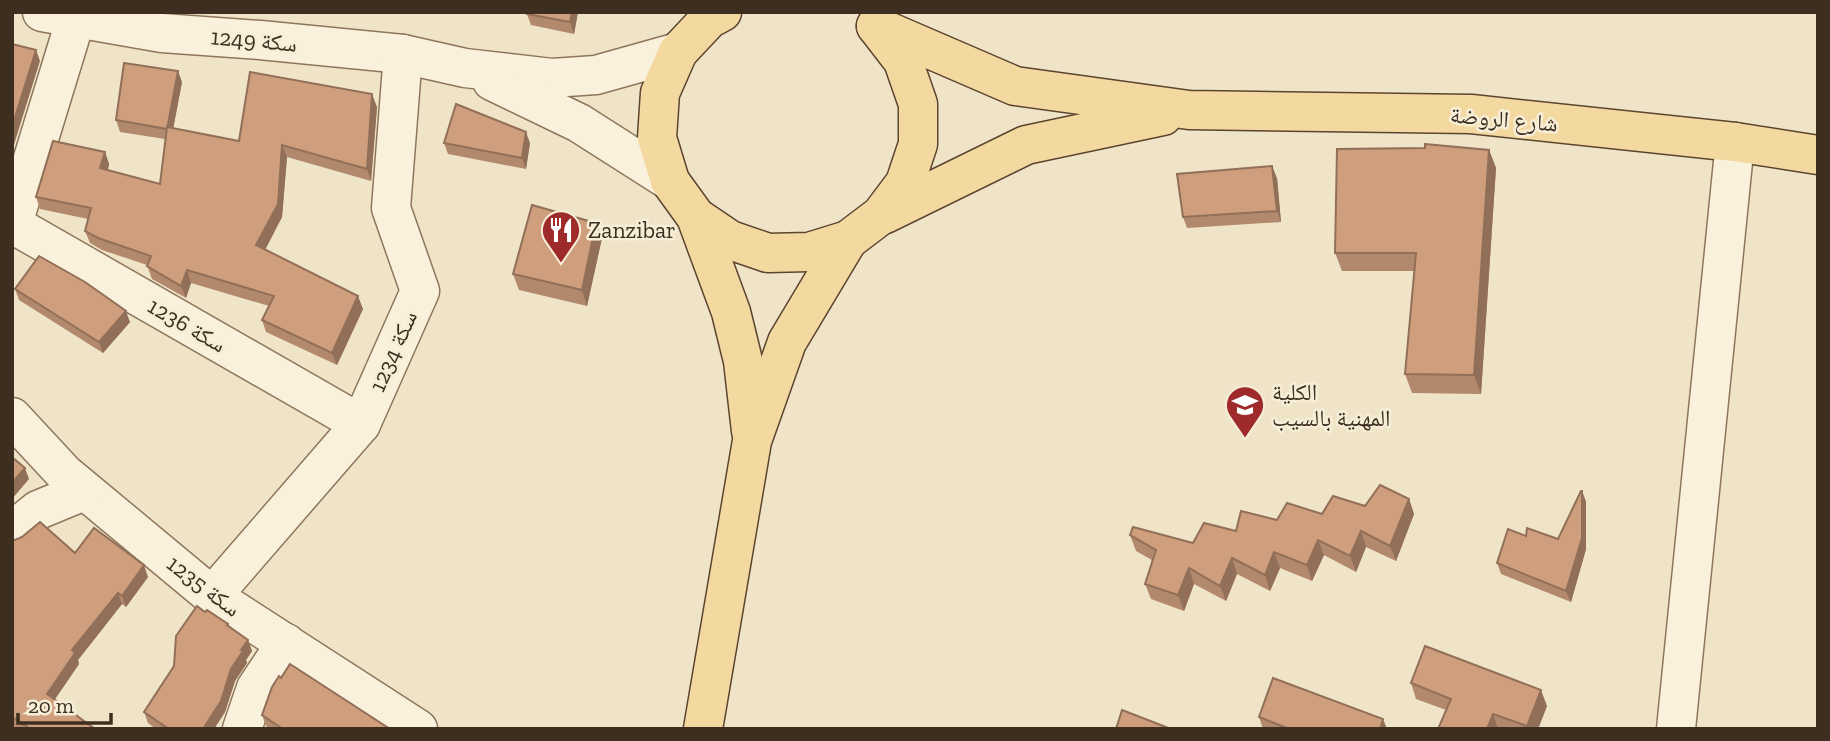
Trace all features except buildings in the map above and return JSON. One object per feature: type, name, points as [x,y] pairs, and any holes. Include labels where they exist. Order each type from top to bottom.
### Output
[{"type":"main road","points":[[714,15],[678,52],[660,93],[657,138],[670,181],[696,217],[731,312],[743,361],[752,441]]},
{"type":"main road","points":[[696,217],[730,240],[768,253],[809,252],[848,240],[881,215],[905,183],[918,144],[918,104],[903,61],[864,19]]},
{"type":"main road","name":"شارع الروضة","points":[[864,19],[1016,86],[1189,110],[1471,114],[1735,142],[1818,155]]},
{"type":"main road","name":"شارع الروضة","points":[[881,215],[1026,145],[1189,110]]},
{"type":"main road","points":[[704,729],[752,441],[787,342],[848,240]]},
{"type":"street","name":"سكة 1249","points":[[59,15],[162,33],[262,26],[465,68],[552,78],[596,75],[678,52]]},
{"type":"street","name":"سكة 1236","points":[[59,15],[13,226],[361,424]]},
{"type":"street","name":"سكة 1234","points":[[212,596],[361,424],[420,291],[391,208],[403,54]]},
{"type":"street","name":"سكة 1249","points":[[465,68],[579,123],[670,181]]},
{"type":"street","points":[[1676,729],[1735,142]]},
{"type":"street","name":"سكة 1235","points":[[12,417],[84,491],[212,596],[418,729]]},
{"type":"street","points":[[12,531],[37,510],[84,491]]},
{"type":"street","points":[[242,729],[256,688],[286,643]]},
{"type":"place","name":"Zanzibar","points":[[561,264]]},
{"type":"place","name":"الكلية المهنية بالسيب","points":[[1245,439]]}]
